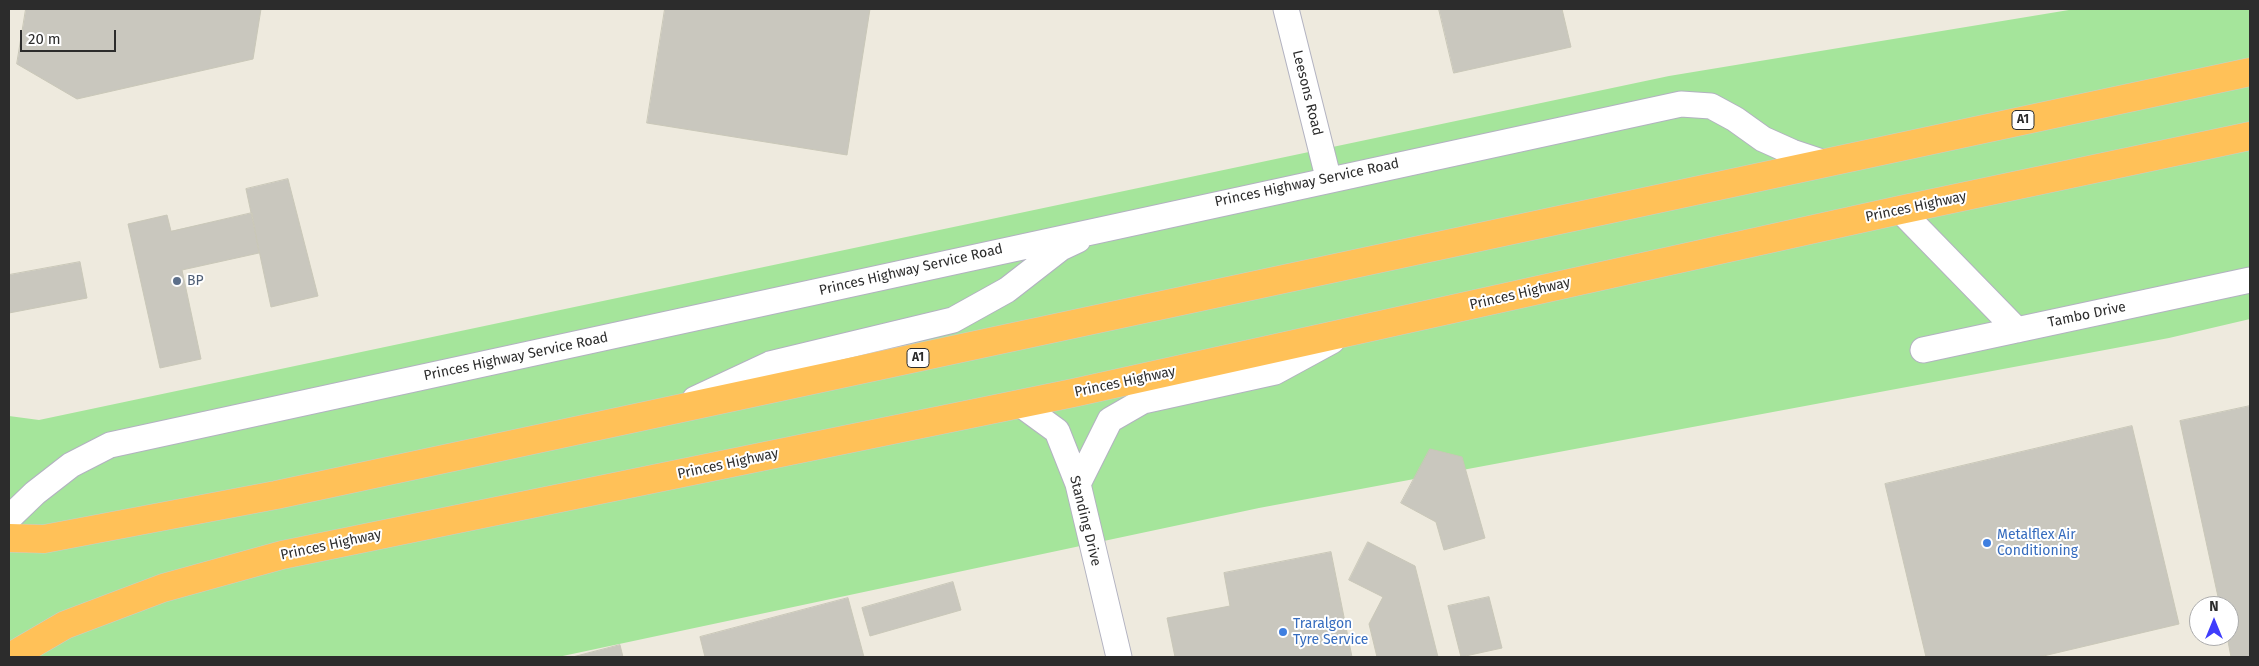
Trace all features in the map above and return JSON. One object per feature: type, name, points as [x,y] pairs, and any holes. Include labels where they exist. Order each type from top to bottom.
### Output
[{"type":"highway","name":"A1","points":[[9,538],[44,539],[266,497],[2250,72]]},
{"type":"highway","name":"Princes Highway","points":[[10,657],[65,626],[154,591],[282,555],[1020,404],[1900,210],[2250,136]]},
{"type":"street","name":"Leesons Road","points":[[1286,9],[1328,177]]},
{"type":"street","name":"Princes Highway Service Road","points":[[9,518],[35,493],[71,465],[110,445],[1328,177],[1681,104],[1710,106],[1735,119],[1763,139],[1792,152],[1826,163]]},
{"type":"street","points":[[1900,210],[2018,330]]},
{"type":"street","points":[[668,412],[770,364],[953,320],[1007,290],[1061,248],[1112,225]]},
{"type":"street","name":"Tambo Drive","points":[[1923,350],[2250,280]]},
{"type":"street","points":[[1078,484],[1110,420],[1142,401],[1275,372],[1347,332]]},
{"type":"street","name":"Standing Drive","points":[[1020,404],[1057,431],[1078,484],[1118,657]]},
{"type":"green space","points":[[2075,9],[2250,9],[2250,319],[2169,338],[1259,508],[558,657],[9,657],[9,416],[39,420],[1669,76]]},
{"type":"building","points":[[26,9],[261,9],[253,59],[77,99],[17,64]]},
{"type":"building","points":[[665,9],[870,9],[847,155],[647,123]]},
{"type":"building","points":[[1439,9],[1562,9],[1571,47],[1454,73]]},
{"type":"building","points":[[288,179],[318,296],[271,307],[246,189]]},
{"type":"building","points":[[252,213],[259,253],[182,270],[201,359],[160,368],[128,224],[167,215],[171,231]]},
{"type":"building","points":[[80,262],[87,298],[9,313],[9,275]]},
{"type":"building","points":[[2250,406],[2250,657],[2231,657],[2229,646],[2239,646],[2239,596],[2218,596],[2180,421]]},
{"type":"building","points":[[2132,426],[2179,624],[2039,657],[1926,657],[1885,484]]},
{"type":"building","points":[[1430,449],[1462,457],[1485,538],[1444,550],[1436,522],[1401,503]]},
{"type":"building","points":[[1368,542],[1415,566],[1438,657],[1377,657],[1369,624],[1383,597],[1349,580]]},
{"type":"building","points":[[1331,552],[1352,657],[1175,657],[1167,618],[1230,606],[1224,573]]},
{"type":"building","points":[[953,582],[961,610],[870,636],[862,608]]},
{"type":"building","points":[[1489,597],[1502,648],[1461,657],[1448,606]]},
{"type":"building","points":[[848,598],[864,657],[705,657],[700,637]]},
{"type":"building","points":[[620,645],[623,657],[573,657]]},
{"type":"place","name":"BP","points":[[177,281]]},
{"type":"place","name":"Metalflex Air Conditioning","points":[[1987,543]]},
{"type":"place","name":"Traralgon Tyre Service","points":[[1283,632]]}]
